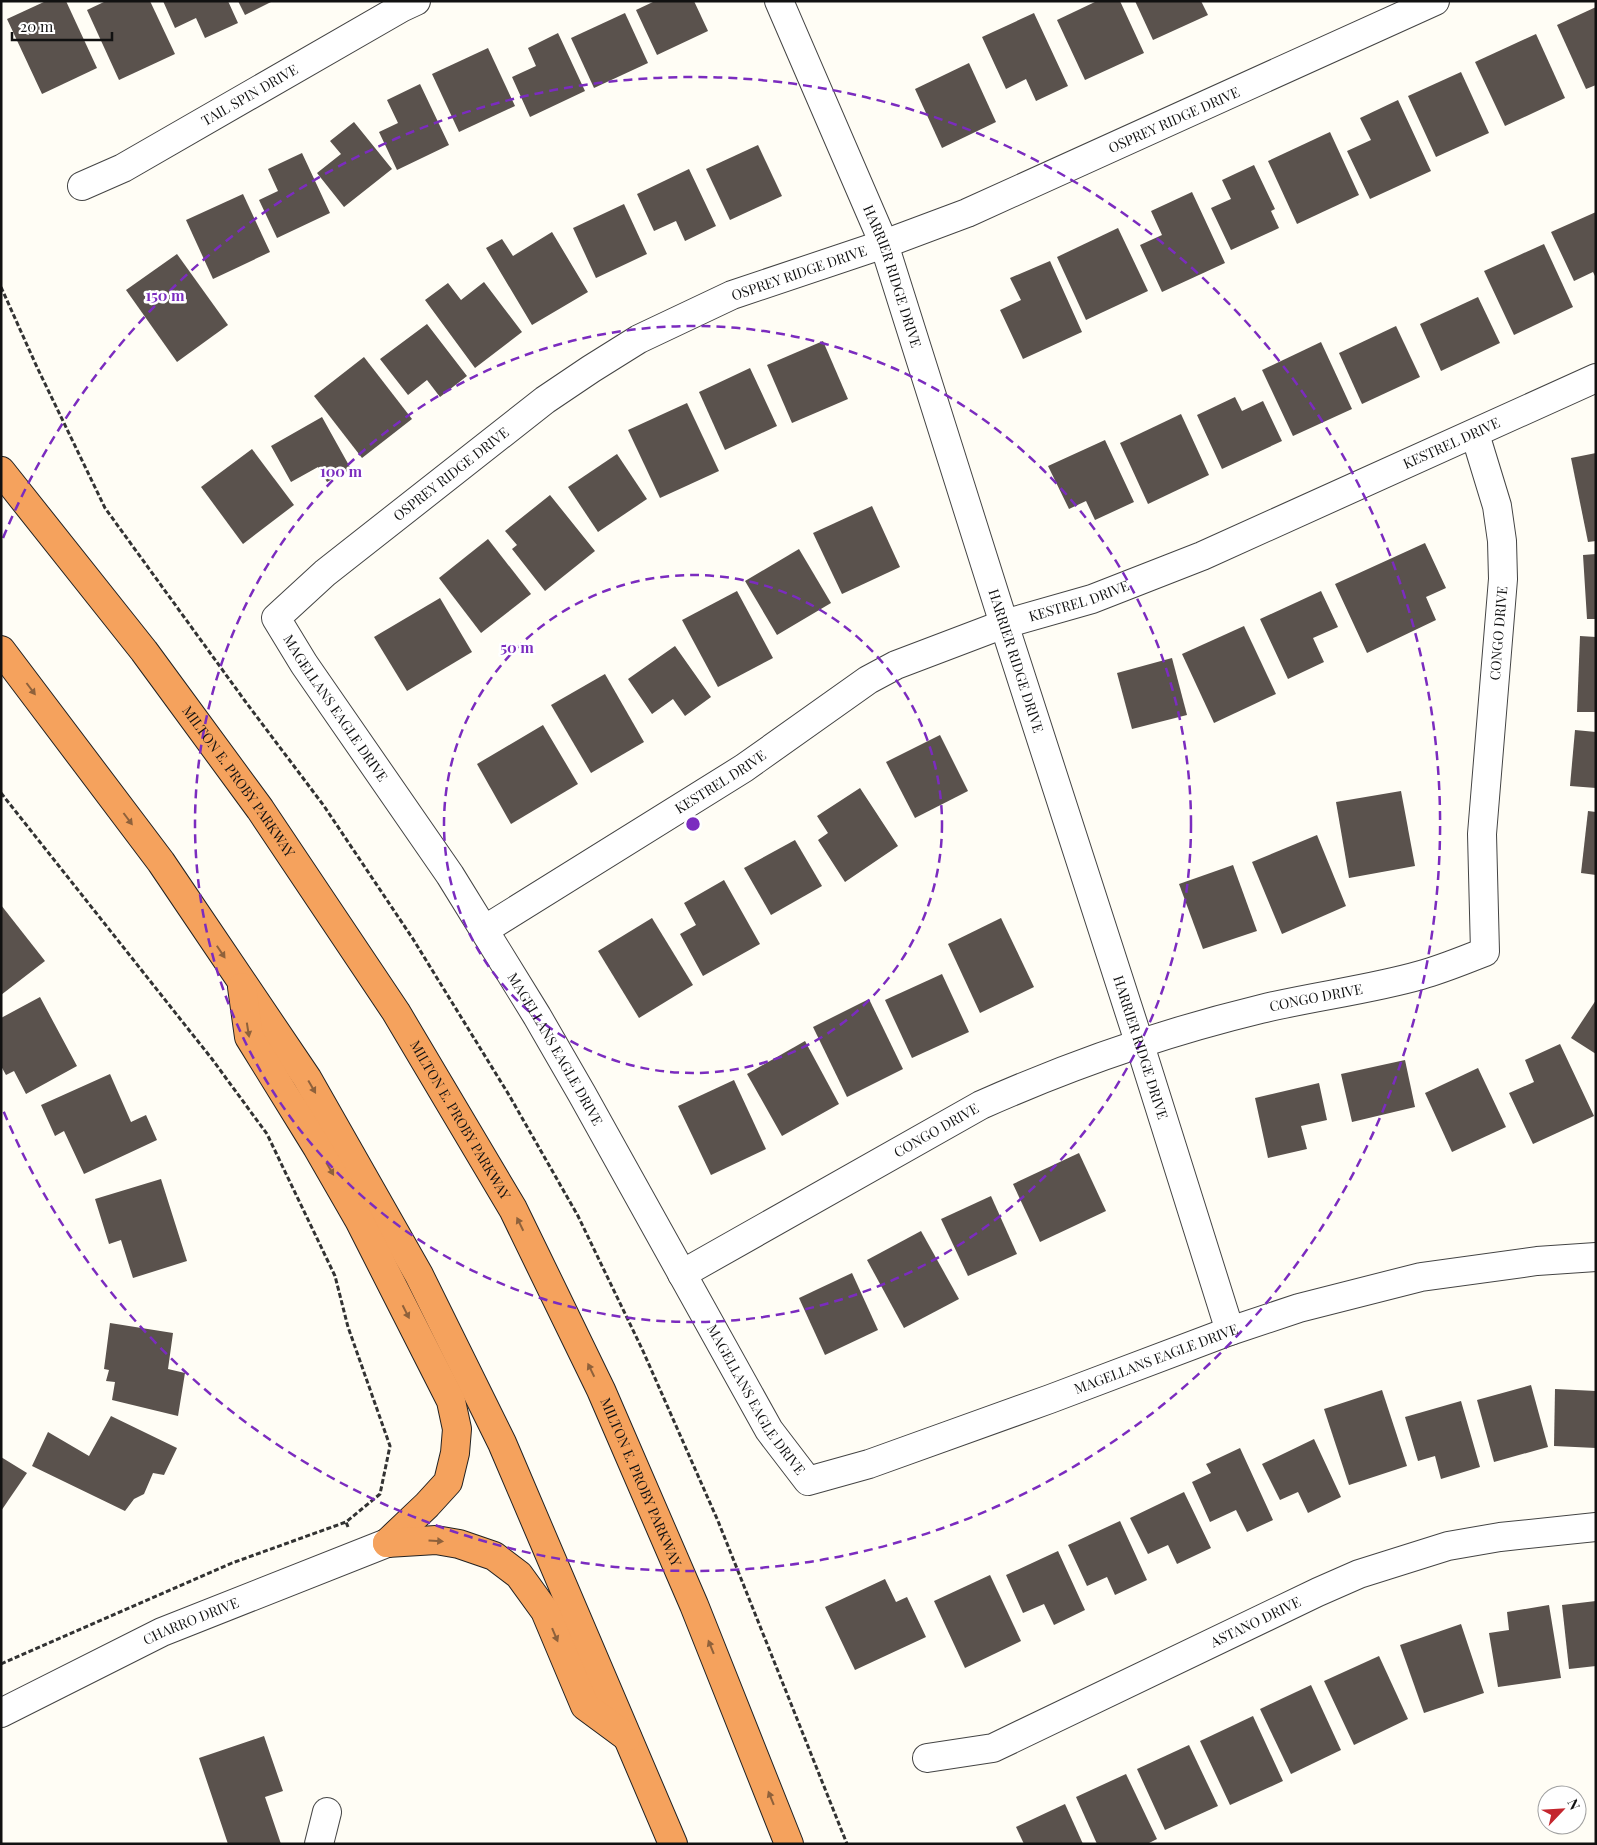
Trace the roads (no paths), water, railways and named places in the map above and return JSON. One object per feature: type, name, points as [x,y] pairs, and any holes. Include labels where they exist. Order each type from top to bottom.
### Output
[{"type":"highway","name":"MILTON E. PROBY PARKWAY","points":[[1,471],[144,651],[260,809],[396,1012],[513,1209],[601,1390],[694,1604],[789,1844]]},
{"type":"highway","points":[[1,650],[161,862],[307,1078],[419,1275],[502,1443],[630,1739],[673,1844]]},
{"type":"highway","points":[[242,981],[249,1037],[317,1147],[359,1220],[451,1401],[457,1429],[455,1453],[448,1482],[387,1543]]},
{"type":"highway","points":[[387,1543],[436,1540],[459,1544],[494,1556],[520,1575],[546,1611],[585,1706],[630,1739]]},
{"type":"street","name":"TAIL SPIN DRIVE","points":[[82,186],[123,168],[416,1]]},
{"type":"street","name":"HARRIER RIDGE DRIVE","points":[[778,1],[884,244],[1230,1331]]},
{"type":"street","name":"OSPREY RIDGE DRIVE","points":[[276,618],[325,573],[546,400],[639,339],[732,295],[884,244],[967,213],[1435,1]]},
{"type":"street","name":"KESTREL DRIVE","points":[[484,930],[744,768],[868,680],[896,665],[1004,624],[1092,598],[1169,570],[1596,378]]},
{"type":"street","name":"CONGO DRIVE","points":[[682,1274],[982,1105],[1076,1065],[1188,1029],[1261,1009],[1422,975],[1485,952],[1482,834],[1503,579],[1502,541],[1497,506],[1475,434]]},
{"type":"street","name":"MAGELLANS EAGLE DRIVE","points":[[276,618],[304,664],[450,875],[484,930],[582,1094],[769,1430],[808,1481],[878,1461],[1230,1331],[1299,1308],[1421,1277],[1537,1261],[1596,1257]]},
{"type":"street","name":"ASTANO DRIVE","points":[[927,1758],[993,1748],[1359,1574],[1448,1546],[1500,1537],[1596,1526]]},
{"type":"street","name":"CHARRO DRIVE","points":[[1,1713],[162,1632],[387,1543]]},
{"type":"street","points":[[319,1844],[327,1812]]}]
